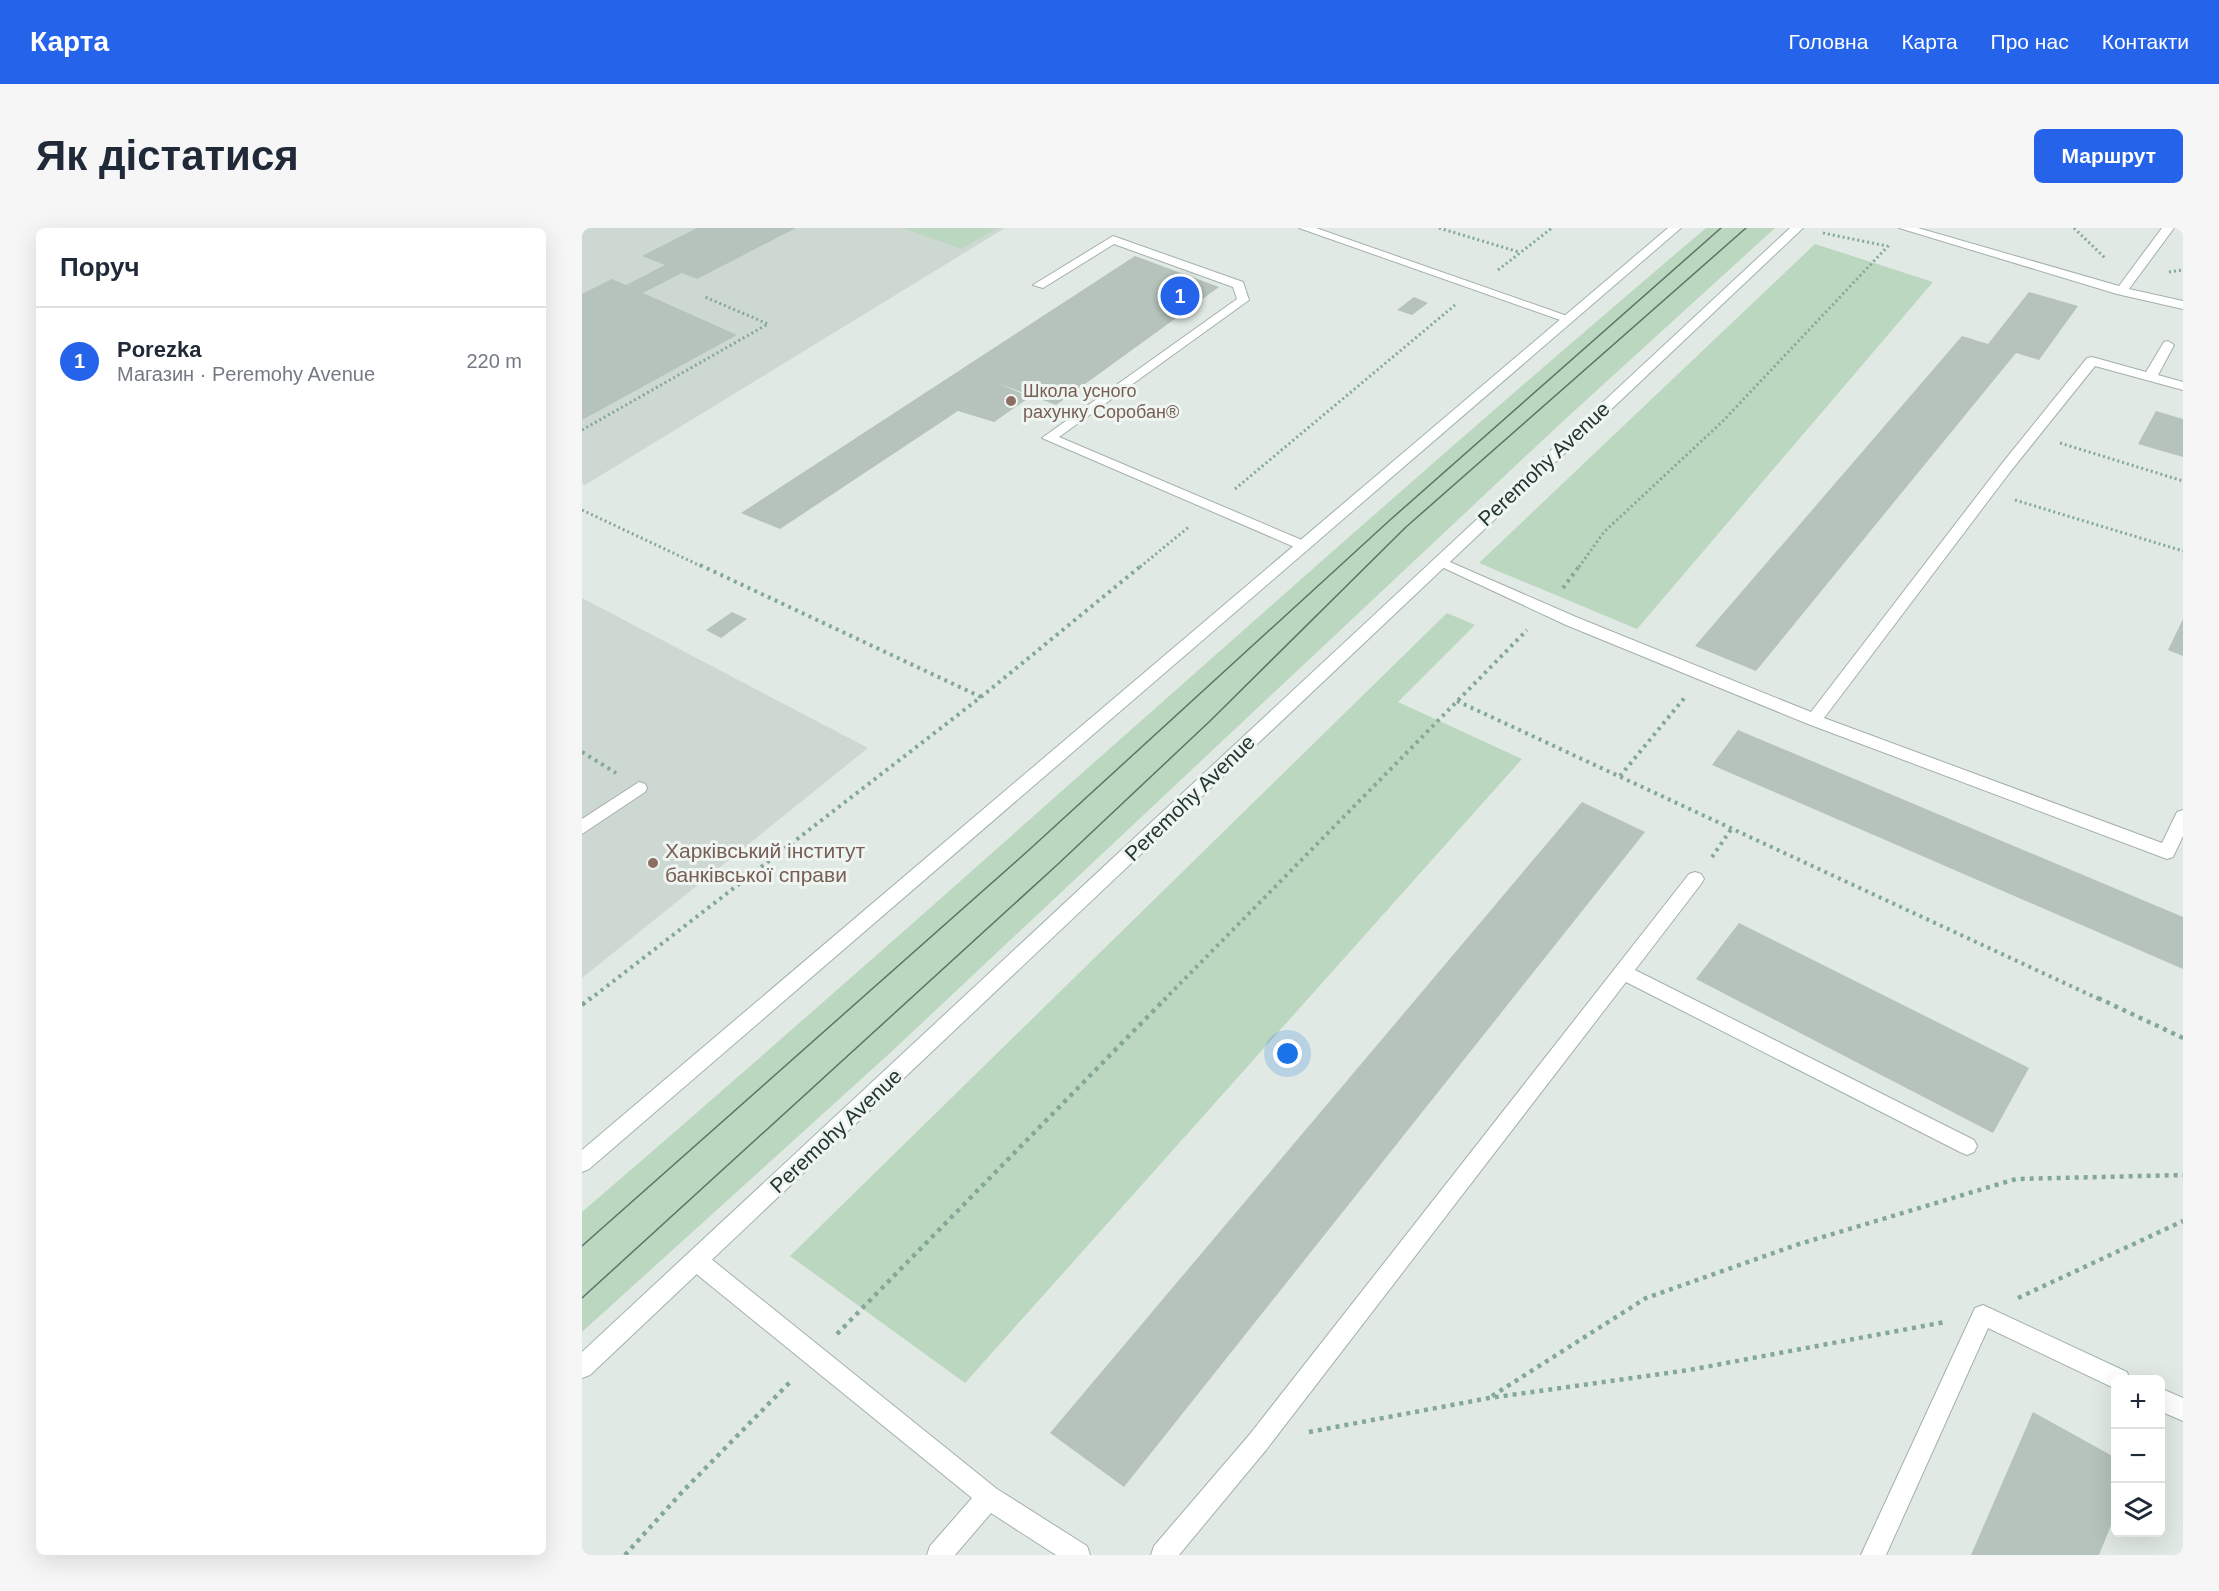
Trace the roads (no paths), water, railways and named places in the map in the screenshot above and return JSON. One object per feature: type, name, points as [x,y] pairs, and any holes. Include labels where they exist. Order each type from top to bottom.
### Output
[{"type":"main road","points":[[582,1163],[1304,546],[1567,318],[1675,228]]},
{"type":"main road","name":"Peremohy Avenue","points":[[582,1367],[1069,914],[1438,562],[1797,228]]},
{"type":"main road","points":[[1905,228],[2121,291],[2183,305]]},
{"type":"main road","points":[[2121,291],[2134,277],[2168,228]]},
{"type":"main road","points":[[1303,230],[1322,230],[1332,242],[1567,318]]},
{"type":"main road","points":[[1039,285],[1113,240],[1239,285],[1243,300],[1049,438],[1304,546]]},
{"type":"main road","points":[[2150,377],[2168,345]]},
{"type":"main road","points":[[1814,720],[1988,492],[2092,361],[2183,386]]},
{"type":"main road","points":[[1438,562],[1547,610],[1814,720],[2167,852],[2183,816]]},
{"type":"main road","points":[[582,828],[639,788]]},
{"type":"main road","points":[[1163,1555],[1258,1442],[1625,973],[1695,879]]},
{"type":"main road","points":[[1625,973],[1967,1146]]},
{"type":"main road","points":[[697,1261],[989,1497],[1078,1555]]},
{"type":"main road","points":[[1873,1555],[1983,1315],[2111,1376]]},
{"type":"main road","points":[[2165,1401],[2183,1410]]},
{"type":"main road","points":[[939,1555],[989,1497]]},
{"type":"tram line","points":[[582,1246],[1030,849],[1390,520],[1721,228]]},
{"type":"tram line","points":[[582,1298],[1057,865],[1210,721],[1406,527],[1746,228]]},
{"type":"place","name":"Porezka","points":[[1180,296]]},
{"type":"place","name":"Школа усного рахунку Соробан®","points":[[1011,401]]},
{"type":"place","name":"Харківський інститут банківської справи","points":[[653,863]]}]
